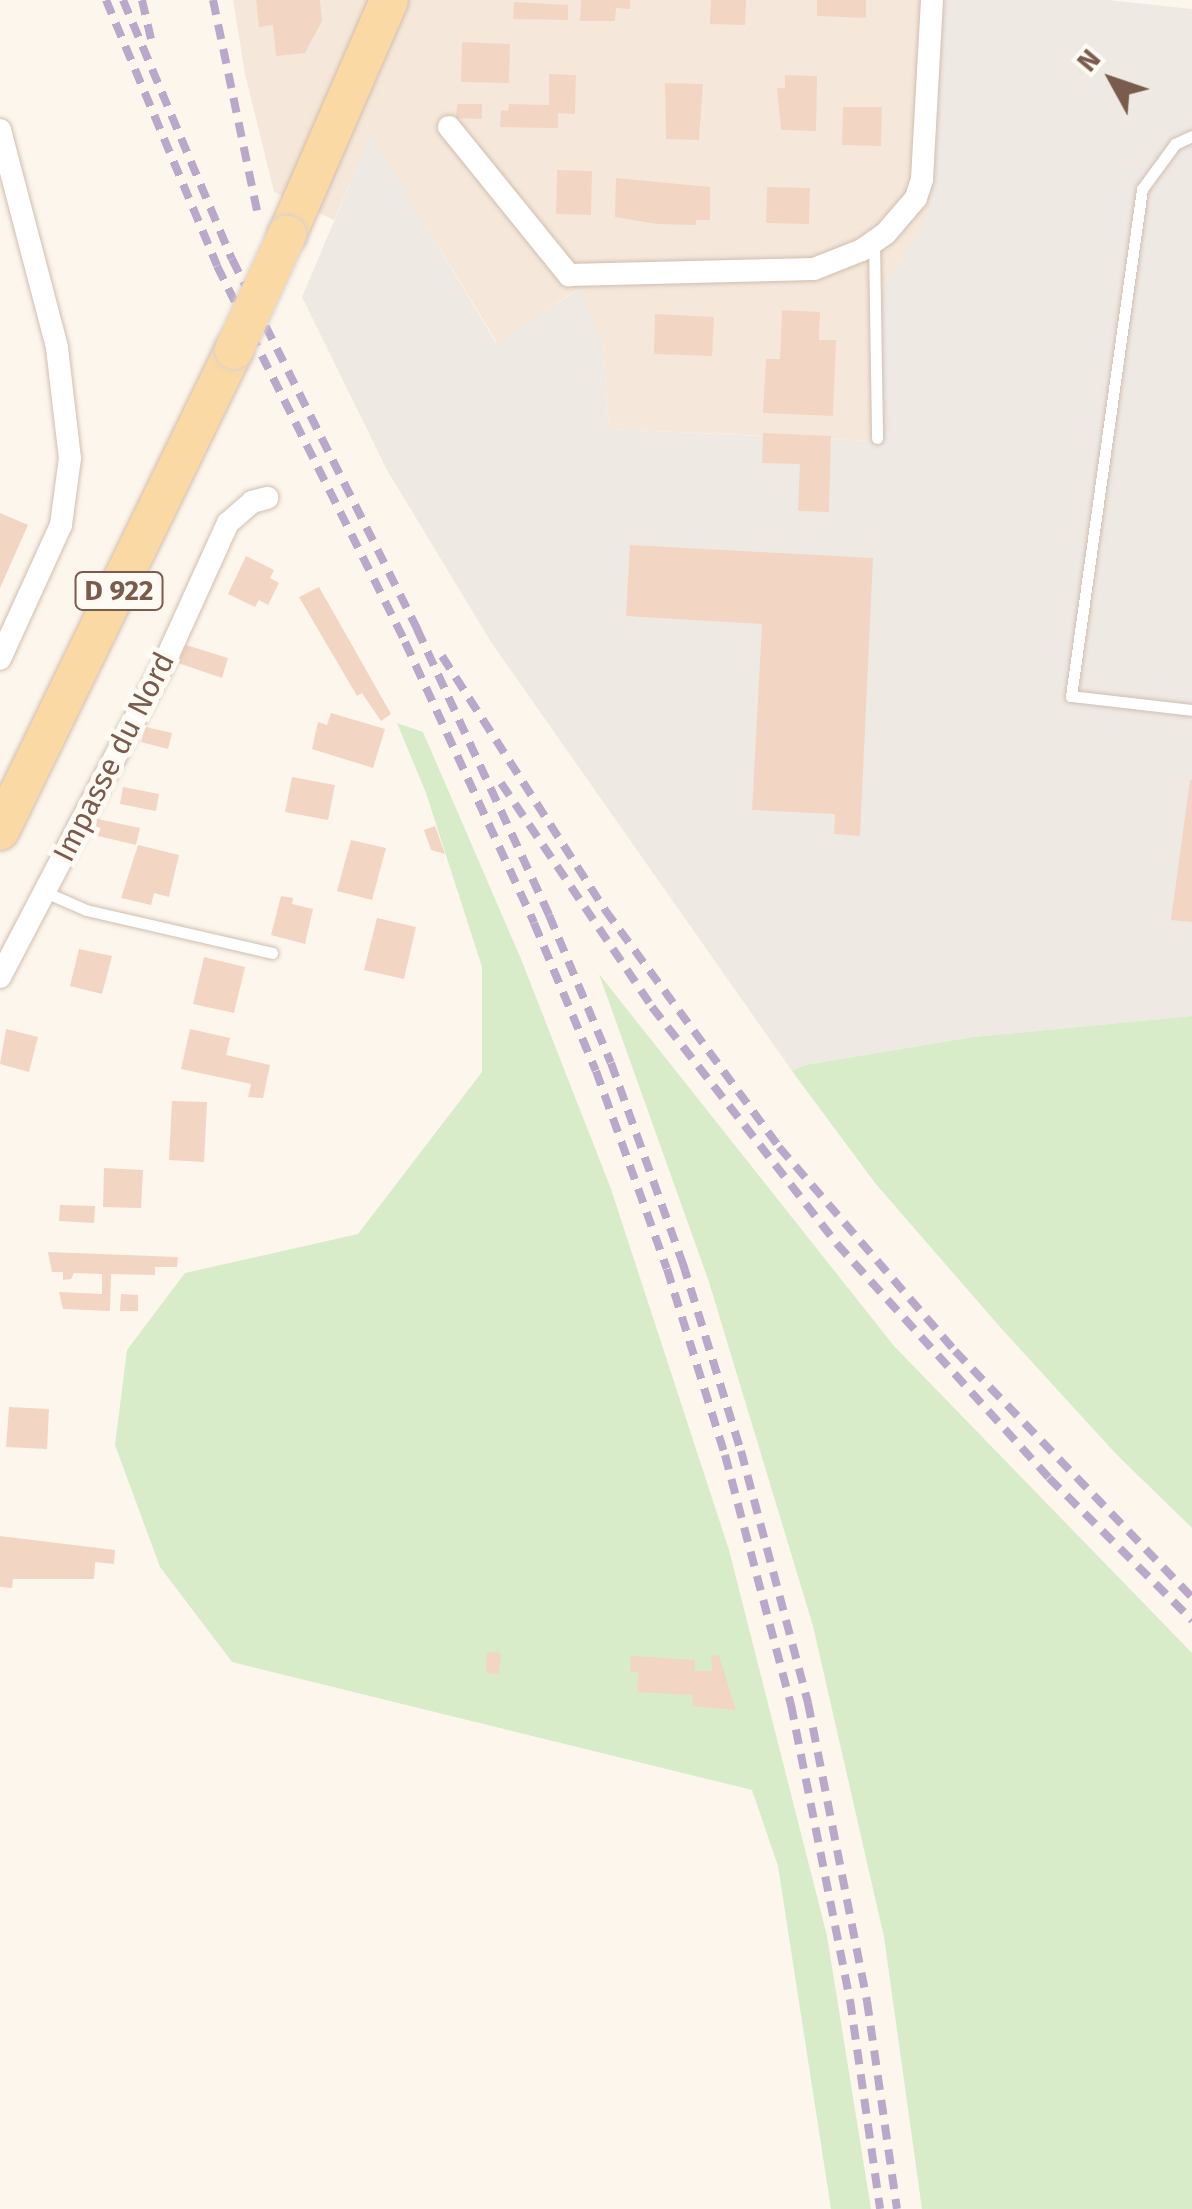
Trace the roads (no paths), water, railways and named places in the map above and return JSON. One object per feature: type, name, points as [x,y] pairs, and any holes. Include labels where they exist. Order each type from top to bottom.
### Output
[{"type":"main road","name":"D 922","points":[[0,831],[234,350],[389,0]]},
{"type":"street","points":[[450,127],[569,274],[814,269],[842,261],[874,242],[905,215],[922,179],[932,0]]},
{"type":"street","points":[[0,130],[57,348],[70,458],[61,525],[0,659]]},
{"type":"street","name":"Impasse du Nord","points":[[0,977],[168,655],[228,523],[252,502],[268,498]]},
{"type":"lane","points":[[1192,136],[1174,144],[1142,188],[1071,696],[1192,710]]},
{"type":"lane","points":[[874,242],[877,438]]},
{"type":"lane","points":[[45,892],[86,910],[272,953]]},
{"type":"railway","points":[[106,0],[217,266],[405,642],[534,923],[596,1071],[667,1269],[725,1455],[791,1705],[850,2000],[880,2209]]},
{"type":"railway","points":[[123,0],[232,259],[417,629],[549,915],[611,1063],[683,1264],[741,1451],[808,1703],[867,2001],[897,2209]]},
{"type":"railway","points":[[142,0],[151,39]]},
{"type":"railway","points":[[213,0],[257,210]]},
{"type":"railway","points":[[442,656],[605,910],[779,1147],[955,1351],[1192,1597]]},
{"type":"railway","points":[[501,783],[652,1007],[837,1244],[1049,1478],[1192,1620]]}]
